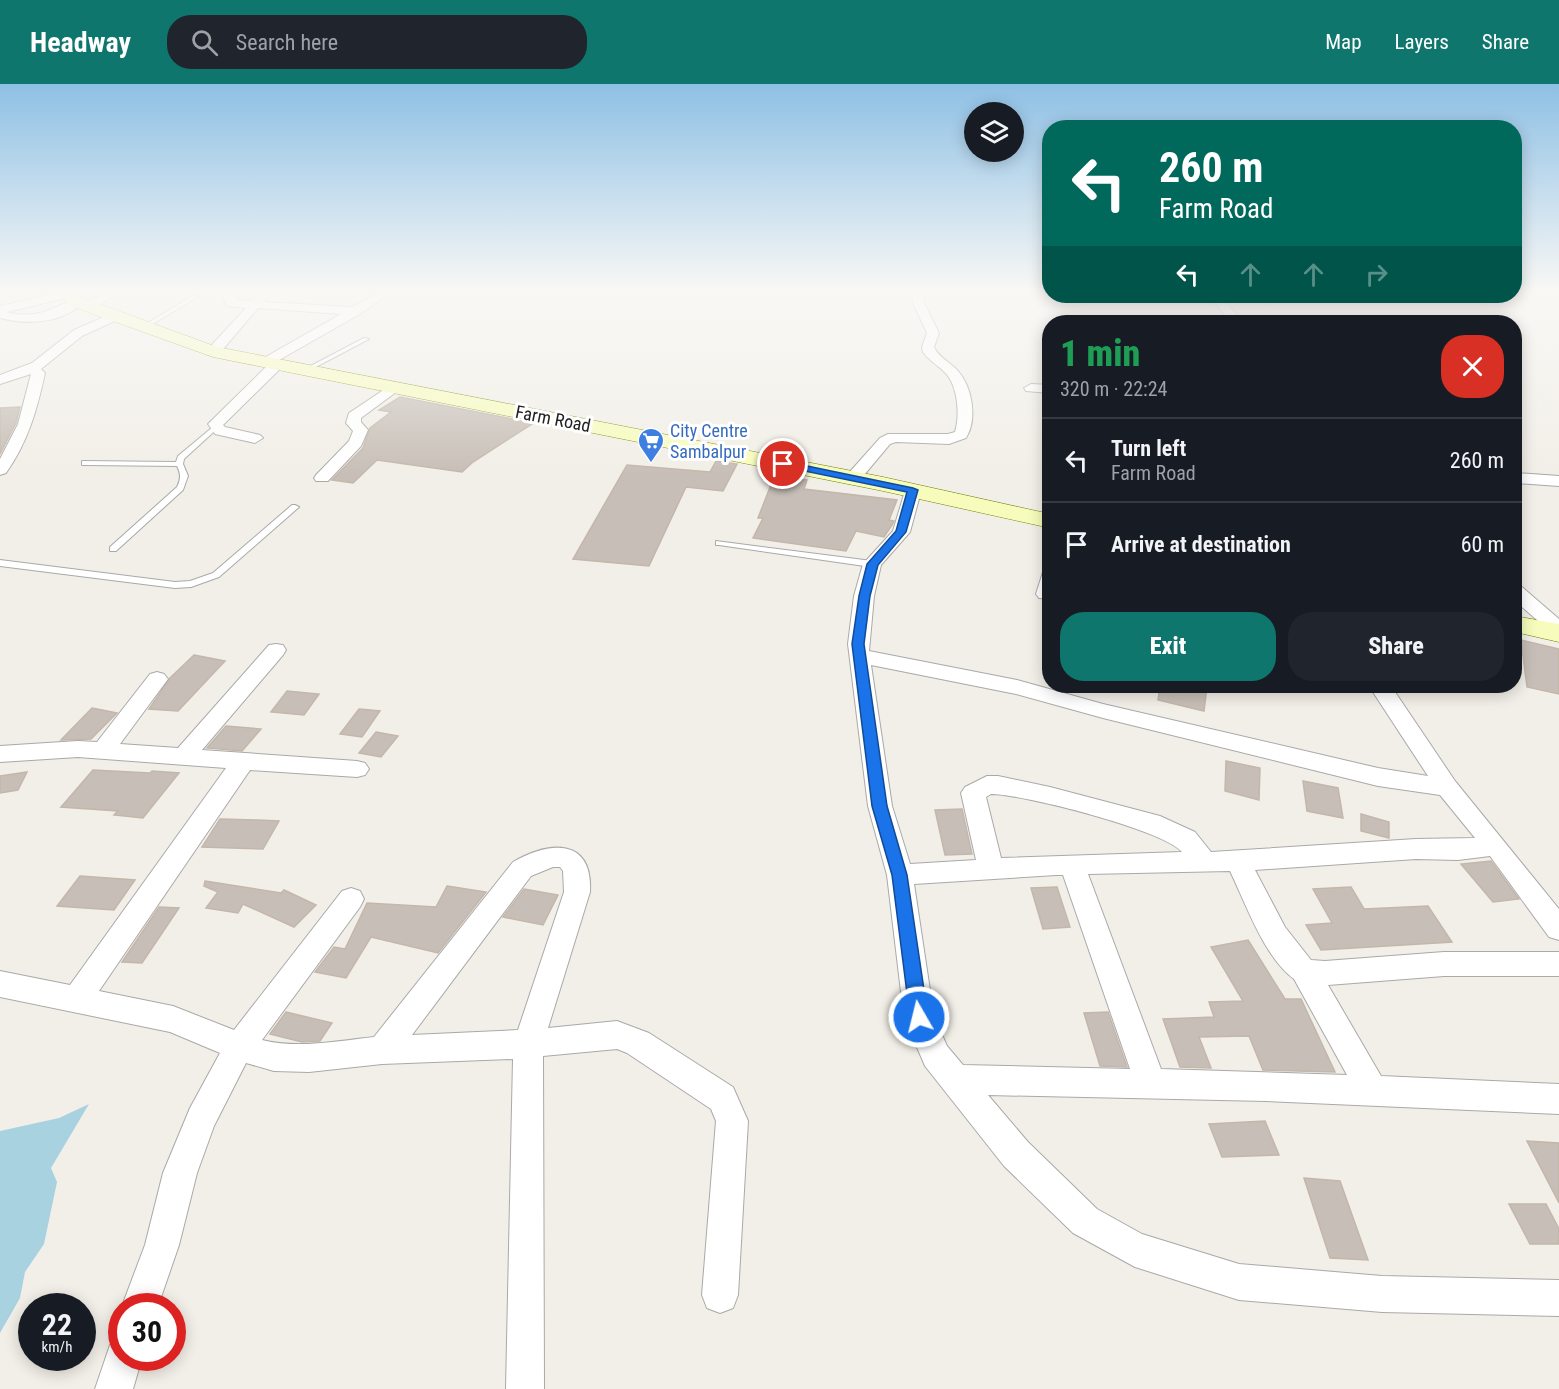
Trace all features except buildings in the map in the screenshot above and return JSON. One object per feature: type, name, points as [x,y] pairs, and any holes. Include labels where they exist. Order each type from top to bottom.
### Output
[{"type":"main road","name":"Farm Road","points":[[213,352],[854,478],[1042,519]]},
{"type":"main road","points":[[1522,625],[1559,631]]},
{"type":"street","points":[[0,380],[36,366],[55,352]]},
{"type":"street","points":[[255,438],[220,431],[216,428],[215,423],[272,363],[290,352]]},
{"type":"street","points":[[854,478],[885,441],[893,437],[949,439],[961,435],[967,417],[958,384],[955,376],[930,352]]},
{"type":"street","points":[[0,470],[12,455],[25,429],[38,373],[34,369],[36,366]]},
{"type":"street","points":[[321,478],[357,441],[361,430],[353,423],[354,416],[394,387]]},
{"type":"street","points":[[1031,388],[1042,389]]},
{"type":"street","points":[[1522,478],[1559,481]]},
{"type":"street","points":[[913,490],[901,532],[872,564],[864,596],[858,644],[880,806],[900,875],[919,1017],[936,1056],[1016,1154],[1085,1221],[1135,1249],[1239,1282],[1382,1294],[1559,1298]]},
{"type":"street","points":[[1522,597],[1559,631]]},
{"type":"street","points":[[182,758],[276,650]]},
{"type":"street","points":[[860,656],[1017,687],[1103,711],[1378,777],[1447,788]]},
{"type":"street","points":[[103,750],[157,679]]},
{"type":"street","points":[[1385,693],[1423,748],[1447,788],[1496,846],[1559,929]]},
{"type":"street","points":[[0,754],[78,749],[103,750],[357,770]]},
{"type":"street","points":[[77,999],[244,760]]},
{"type":"street","points":[[991,869],[973,793],[987,785],[998,785],[1050,796],[1151,823],[1186,839],[1204,861]]},
{"type":"street","points":[[900,875],[1072,864],[1238,861],[1405,849],[1468,850],[1496,846]]},
{"type":"street","points":[[382,1050],[522,869],[536,860],[551,856],[567,859],[575,864],[580,876],[577,892],[528,1044],[525,1389]]},
{"type":"street","points":[[1238,861],[1280,941],[1291,959],[1304,970],[1373,1092]]},
{"type":"street","points":[[1072,864],[1151,1084]]},
{"type":"street","points":[[145,1293],[162,1245],[180,1173],[201,1119],[239,1047],[351,899]]},
{"type":"street","points":[[1304,970],[1325,973],[1481,963],[1559,964]]},
{"type":"street","points":[[0,984],[173,1019],[239,1047],[274,1057],[309,1058],[382,1050],[528,1044],[617,1035],[638,1043],[722,1098],[732,1121],[720,1295]]},
{"type":"street","points":[[956,1080],[1017,1079],[1266,1086],[1559,1099]]},
{"type":"street","points":[[114,1389],[119,1371]]},
{"type":"lane","points":[[306,370],[341,352]]},
{"type":"lane","points":[[179,464],[185,452],[216,428]]},
{"type":"lane","points":[[85,463],[179,464]]},
{"type":"lane","points":[[113,549],[180,488],[185,479],[185,472],[179,464]]},
{"type":"lane","points":[[0,563],[175,585],[191,584],[216,575],[295,507]]},
{"type":"lane","points":[[719,543],[872,564]]},
{"type":"water","points":[[89,1104],[51,1168],[57,1182],[44,1244],[25,1272],[21,1293],[18,1293],[18,1302],[0,1333],[0,1131],[59,1118]]},
{"type":"place","name":"City Centre Sambalpur","points":[[651,464]]},
{"type":"route","points":[[783,464],[913,490],[901,532],[872,564],[864,596],[858,644],[880,806],[900,875],[919,1017]]}]
